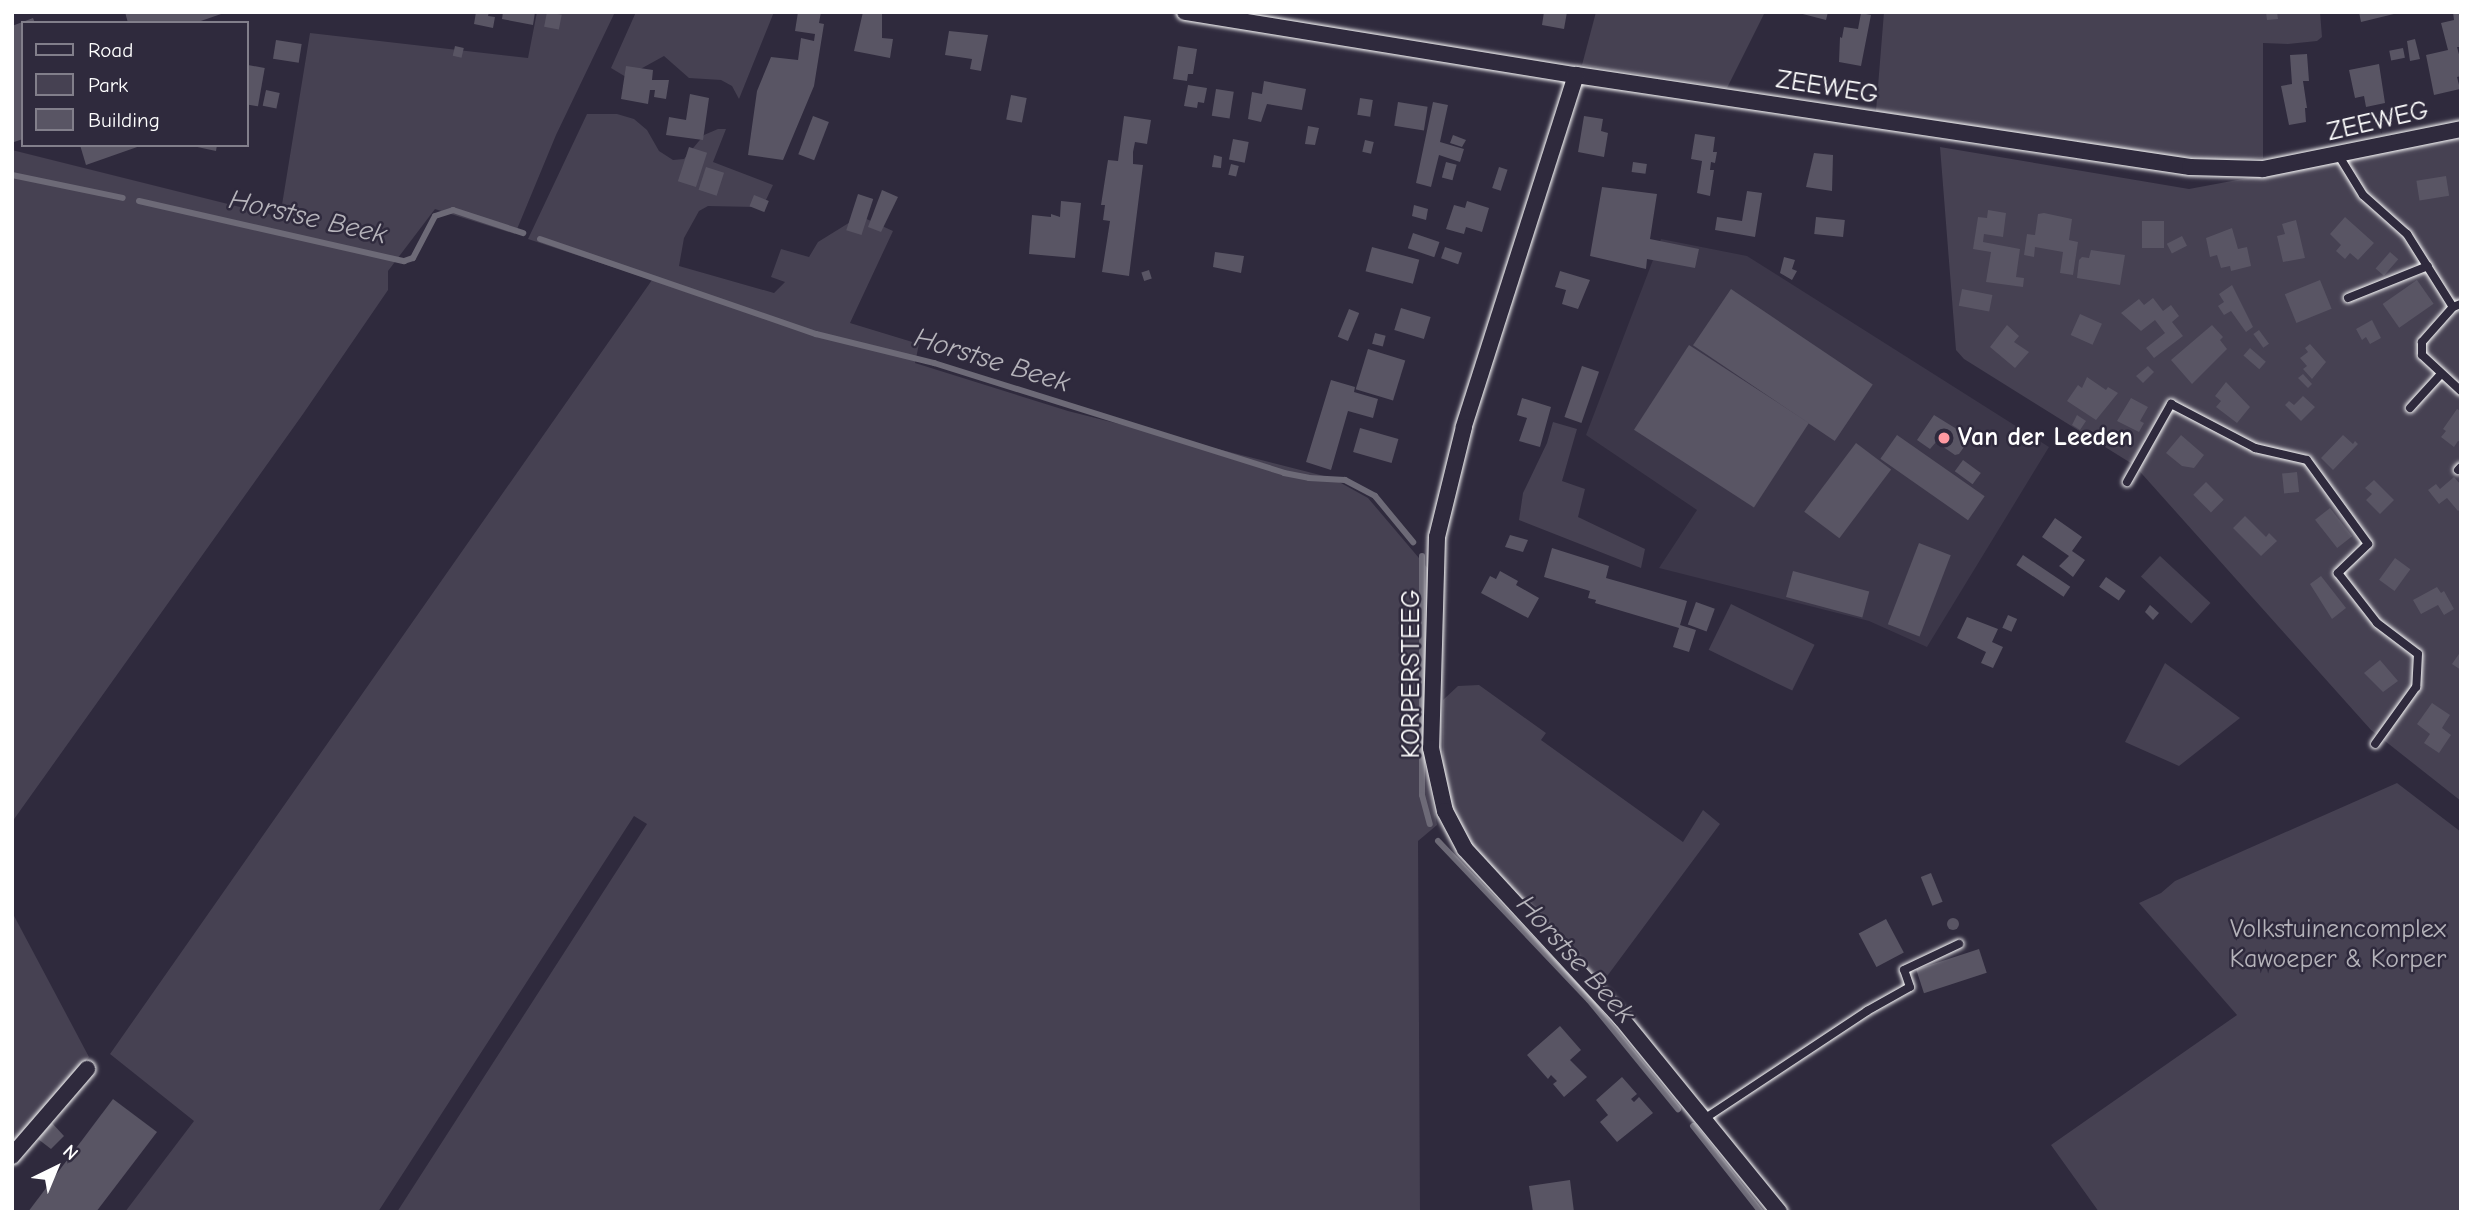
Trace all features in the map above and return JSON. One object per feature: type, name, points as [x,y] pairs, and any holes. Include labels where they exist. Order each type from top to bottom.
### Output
[{"type":"street","name":"ZEEWEG","points":[[1185,12],[1576,75],[2190,167],[2263,169],[2339,156],[2461,129]]},
{"type":"street","name":"KORPERSTEEG","points":[[1576,75],[1464,427],[1437,537],[1431,748],[1445,811],[1465,849],[1621,1018],[1779,1212]]},
{"type":"street","points":[[12,1156],[87,1069]]},
{"type":"lane","points":[[2339,156],[2363,195],[2407,234],[2457,306],[2422,342],[2422,355],[2461,391]]},
{"type":"lane","points":[[2348,298],[2428,267]]},
{"type":"lane","points":[[2410,408],[2441,374]]},
{"type":"lane","points":[[2127,482],[2171,404],[2255,448],[2307,460],[2368,544],[2338,573],[2377,623],[2418,654],[2416,687],[2375,744]]},
{"type":"lane","points":[[1704,1119],[1867,1011],[1910,987],[1904,970],[1959,944]]},
{"type":"shaded area","points":[[1661,239],[1747,256],[2049,447],[1927,647],[1869,621],[1659,568],[1697,510],[1586,435]]},
{"type":"green space","points":[[537,12],[615,12],[556,135],[515,234],[435,209],[388,271],[388,290],[303,414],[12,822],[12,150],[280,217],[310,33],[528,58]]},
{"type":"green space","points":[[636,12],[774,12],[739,99],[732,86],[721,80],[689,78],[664,56],[626,77],[611,68]]},
{"type":"green space","points":[[1596,12],[1765,12],[1727,88],[1582,65]]},
{"type":"green space","points":[[1884,12],[2320,12],[2322,37],[2317,41],[2288,44],[2263,43],[2263,158],[2228,161],[2152,154],[1876,111]]},
{"type":"green space","points":[[587,114],[617,114],[634,119],[647,130],[659,151],[673,160],[684,159],[704,135],[718,129],[726,129],[713,162],[773,185],[765,202],[755,207],[708,206],[699,211],[684,238],[679,266],[774,293],[785,282],[771,277],[781,249],[809,257],[818,242],[860,216],[893,231],[850,323],[919,344],[915,363],[1068,411],[1332,478],[1368,498],[1430,571],[1425,764],[1437,825],[1418,841],[1420,1212],[397,1212],[647,824],[634,816],[378,1212],[125,1212],[194,1121],[110,1054],[652,280],[528,239]]},
{"type":"green space","points":[[2461,138],[2461,801],[2371,730],[2134,465],[1964,359],[1956,350],[1940,147],[2189,189]]},
{"type":"green space","points":[[1553,422],[1577,429],[1562,481],[1585,489],[1578,517],[1645,549],[1641,568],[1519,520],[1523,493],[1547,443]]},
{"type":"green space","points":[[2160,556],[2210,603],[2191,624],[2141,576]]},
{"type":"green space","points":[[1731,604],[1815,645],[1792,691],[1709,650]]},
{"type":"green space","points":[[2165,663],[2240,718],[2179,766],[2125,742]]},
{"type":"green space","points":[[1479,685],[1546,733],[1541,740],[1683,842],[1703,810],[1720,824],[1602,983],[1479,857],[1453,816],[1443,775],[1443,700],[1458,686]]},
{"type":"green space","name":"Volkstuinencomplex Kawoeper & Korper","points":[[2397,783],[2461,832],[2461,1212],[2099,1212],[2051,1145],[2237,1015],[2139,903],[2161,893],[2175,881]]},
{"type":"green space","points":[[12,912],[89,1057],[12,1146]]},
{"type":"building","points":[[125,12],[224,12],[201,21],[127,21]]},
{"type":"building","points":[[476,12],[489,12],[488,16],[495,17],[493,28],[474,24]]},
{"type":"building","points":[[503,12],[535,12],[533,25],[502,19]]},
{"type":"building","points":[[547,12],[562,15],[559,30],[544,27]]},
{"type":"building","points":[[798,12],[821,12],[819,23],[824,24],[814,86],[783,160],[748,155],[757,91],[771,57],[798,60],[801,38],[814,41],[815,34],[795,31]]},
{"type":"building","points":[[863,12],[882,12],[882,38],[893,39],[890,58],[854,51]]},
{"type":"building","points":[[1544,12],[1567,12],[1564,29],[1542,25]]},
{"type":"building","points":[[1795,12],[1828,12],[1826,20]]},
{"type":"building","points":[[2266,12],[2277,12],[2278,19],[2267,20]]},
{"type":"building","points":[[2359,12],[2397,12],[2398,13],[2361,22]]},
{"type":"building","points":[[2453,12],[2461,12],[2461,47],[2457,47],[2461,62],[2461,76],[2457,77],[2460,89],[2434,95],[2426,55],[2448,50],[2441,23],[2454,20]]},
{"type":"building","points":[[1861,13],[1871,15],[1861,66],[1839,62],[1840,37],[1842,38],[1844,27],[1858,29]]},
{"type":"building","points":[[21,23],[21,140],[14,142],[12,26]]},
{"type":"building","points":[[949,31],[988,35],[981,71],[970,69],[972,59],[945,55]]},
{"type":"building","points":[[2415,39],[2420,59],[2410,61],[2407,41]]},
{"type":"building","points":[[276,40],[302,44],[299,63],[273,59]]},
{"type":"building","points":[[455,46],[464,48],[462,58],[453,56]]},
{"type":"building","points":[[1178,46],[1197,49],[1193,74],[1188,74],[1187,81],[1173,79]]},
{"type":"building","points":[[2403,48],[2405,58],[2391,60],[2389,51]]},
{"type":"building","points":[[2307,54],[2309,81],[2303,81],[2306,122],[2289,125],[2281,86],[2292,84],[2290,55]]},
{"type":"building","points":[[2379,64],[2385,103],[2366,107],[2364,96],[2355,98],[2349,70]]},
{"type":"building","points":[[248,65],[265,68],[258,106],[248,105]]},
{"type":"building","points":[[626,66],[653,70],[652,80],[669,80],[666,99],[654,97],[655,90],[650,90],[648,104],[621,99]]},
{"type":"building","points":[[1264,81],[1306,89],[1302,110],[1267,104],[1261,122],[1248,119],[1252,92],[1262,94]]},
{"type":"building","points":[[1188,85],[1207,88],[1204,103],[1198,102],[1197,108],[1184,106]]},
{"type":"building","points":[[1216,89],[1234,92],[1230,118],[1212,116]]},
{"type":"building","points":[[266,90],[280,93],[276,109],[263,106]]},
{"type":"building","points":[[690,94],[709,98],[703,140],[666,135],[669,117],[686,120]]},
{"type":"building","points":[[1011,95],[1027,98],[1022,123],[1006,120]]},
{"type":"building","points":[[1360,98],[1373,100],[1370,117],[1357,115]]},
{"type":"building","points":[[1398,102],[1428,107],[1424,130],[1394,126]]},
{"type":"building","points":[[1433,102],[1448,105],[1440,142],[1464,149],[1460,162],[1439,155],[1431,187],[1416,183]]},
{"type":"building","points":[[813,116],[829,122],[814,160],[798,154]]},
{"type":"building","points":[[1124,116],[1151,120],[1147,144],[1135,142],[1133,152],[1133,164],[1143,165],[1129,276],[1102,272],[1110,221],[1103,220],[1105,205],[1101,205],[1108,160],[1118,161]]},
{"type":"building","points":[[1584,116],[1603,119],[1601,131],[1608,133],[1604,157],[1578,152]]},
{"type":"building","points":[[1308,126],[1319,128],[1315,145],[1305,144]]},
{"type":"building","points":[[1695,134],[1715,137],[1713,152],[1717,152],[1715,163],[1711,162],[1710,170],[1714,170],[1710,196],[1697,193],[1702,161],[1691,159]]},
{"type":"building","points":[[1453,135],[1466,140],[1462,147],[1450,143]]},
{"type":"building","points":[[1233,139],[1249,142],[1245,163],[1229,160]]},
{"type":"building","points":[[1365,140],[1374,142],[1371,154],[1362,152]]},
{"type":"building","points":[[81,147],[137,147],[86,165]]},
{"type":"building","points":[[197,147],[217,147],[216,151]]},
{"type":"building","points":[[689,147],[707,153],[696,187],[678,181]]},
{"type":"building","points":[[1814,153],[1833,155],[1832,191],[1806,187]]},
{"type":"building","points":[[1214,155],[1222,157],[1221,168],[1212,167]]},
{"type":"building","points":[[1446,162],[1457,165],[1452,180],[1442,177]]},
{"type":"building","points":[[1633,162],[1647,164],[1645,174],[1632,172]]},
{"type":"building","points":[[1231,164],[1239,166],[1236,177],[1228,175]]},
{"type":"building","points":[[706,167],[724,173],[717,196],[699,190]]},
{"type":"building","points":[[1499,167],[1508,170],[1501,191],[1492,188]]},
{"type":"building","points":[[2446,176],[2449,196],[2419,200],[2416,181]]},
{"type":"building","points":[[1602,187],[1657,194],[1650,239],[1699,249],[1695,268],[1647,259],[1646,269],[1590,256]]},
{"type":"building","points":[[882,190],[898,197],[881,232],[868,227]]},
{"type":"building","points":[[1747,191],[1762,193],[1755,237],[1715,230],[1717,217],[1742,221]]},
{"type":"building","points":[[858,194],[873,199],[861,235],[846,230]]},
{"type":"building","points":[[754,195],[769,201],[764,212],[750,206]]},
{"type":"building","points":[[1061,201],[1081,203],[1075,258],[1029,254],[1032,215],[1051,217],[1051,214],[1060,217]]},
{"type":"building","points":[[1467,201],[1489,208],[1482,232],[1466,227],[1464,234],[1446,229],[1454,205],[1465,208]]},
{"type":"building","points":[[1414,205],[1428,209],[1426,220],[1412,216]]},
{"type":"building","points":[[1988,210],[2006,213],[2003,237],[1984,234],[1983,242],[2020,249],[2016,277],[2024,278],[2023,287],[1986,282],[1991,252],[1973,249],[1978,217],[1987,218]]},
{"type":"building","points":[[2038,214],[2072,219],[2069,240],[2078,242],[2073,275],[2060,273],[2063,252],[2035,247],[2034,257],[2024,255],[2027,234],[2035,235]]},
{"type":"building","points":[[1816,217],[1845,220],[1843,237],[1814,234]]},
{"type":"building","points":[[2345,217],[2374,243],[2358,260],[2350,253],[2345,259],[2336,251],[2341,245],[2330,234]]},
{"type":"building","points":[[2296,220],[2305,258],[2283,262],[2277,236],[2285,234],[2282,224]]},
{"type":"building","points":[[2142,221],[2164,221],[2164,248],[2142,248]]},
{"type":"building","points":[[2232,228],[2238,249],[2247,247],[2251,266],[2231,271],[2230,266],[2221,268],[2217,255],[2210,257],[2206,238]]},
{"type":"building","points":[[1413,233],[1439,242],[1434,257],[1408,248]]},
{"type":"building","points":[[2182,236],[2187,246],[2172,254],[2167,244]]},
{"type":"building","points":[[1372,247],[1419,260],[1413,284],[1366,271]]},
{"type":"building","points":[[1445,247],[1462,253],[1458,264],[1441,258]]},
{"type":"building","points":[[2091,250],[2125,255],[2120,285],[2077,278],[2079,260],[2082,257],[2089,258]]},
{"type":"building","points":[[1215,252],[1244,256],[1241,273],[1213,267]]},
{"type":"building","points":[[2390,252],[2398,259],[2384,276],[2376,269]]},
{"type":"building","points":[[1784,257],[1795,260],[1792,269],[1797,271],[1792,280],[1780,273]]},
{"type":"building","points":[[1149,270],[1152,279],[1144,281],[1141,272]]},
{"type":"building","points":[[1560,271],[1590,280],[1578,309],[1562,304],[1566,290],[1555,287]]},
{"type":"building","points":[[2320,280],[2332,309],[2296,323],[2285,294]]},
{"type":"building","points":[[2417,280],[2434,304],[2399,328],[2383,304]]},
{"type":"building","points":[[2232,285],[2253,327],[2246,332],[2231,311],[2224,315],[2218,306],[2224,302],[2219,294]]},
{"type":"building","points":[[1731,289],[1873,385],[1835,441],[1693,345]]},
{"type":"building","points":[[1962,289],[1992,295],[1989,312],[1959,306]]},
{"type":"building","points":[[2153,298],[2163,311],[2171,305],[2179,316],[2172,322],[2183,336],[2154,358],[2146,348],[2165,333],[2155,320],[2141,331],[2121,313],[2139,299],[2144,305]]},
{"type":"building","points":[[1401,308],[1431,317],[1424,339],[1394,330]]},
{"type":"building","points":[[1349,309],[1359,313],[1348,341],[1338,337]]},
{"type":"building","points":[[2080,314],[2102,324],[2093,345],[2071,335]]},
{"type":"building","points":[[2372,320],[2381,338],[2370,344],[2366,337],[2362,340],[2356,329]]},
{"type":"building","points":[[2007,325],[2019,336],[2014,342],[2029,352],[2015,368],[1990,347]]},
{"type":"building","points":[[2212,325],[2223,337],[2220,340],[2227,349],[2192,384],[2171,360]]},
{"type":"building","points":[[2259,330],[2269,344],[2263,348],[2253,334]]},
{"type":"building","points":[[1375,333],[1386,336],[1383,346],[1372,344]]},
{"type":"building","points":[[2310,344],[2326,362],[2312,379],[2303,369],[2307,366],[2300,358],[2308,352],[2305,348]]},
{"type":"building","points":[[1689,345],[1809,423],[1754,508],[1634,430]]},
{"type":"building","points":[[2250,348],[2266,362],[2259,369],[2243,356]]},
{"type":"building","points":[[1368,349],[1405,360],[1393,401],[1356,389]]},
{"type":"building","points":[[1582,366],[1599,372],[1581,423],[1564,417]]},
{"type":"building","points":[[2148,366],[2154,372],[2143,383],[2136,376]]},
{"type":"building","points":[[2303,374],[2312,384],[2308,388],[2298,378]]},
{"type":"building","points":[[2087,377],[2106,390],[2108,387],[2118,393],[2096,420],[2067,401],[2078,385],[2082,388]]},
{"type":"building","points":[[1331,380],[1355,387],[1354,392],[1378,399],[1373,418],[1348,411],[1331,470],[1306,462]]},
{"type":"building","points":[[2226,382],[2250,407],[2237,423],[2216,407],[2221,401],[2215,396]]},
{"type":"building","points":[[2303,396],[2315,407],[2301,421],[2285,405],[2289,401],[2294,405]]},
{"type":"building","points":[[1522,398],[1551,407],[1540,447],[1519,441],[1527,418],[1517,415]]},
{"type":"building","points":[[2131,398],[2148,407],[2140,421],[2144,423],[2139,432],[2117,421]]},
{"type":"building","points":[[2457,409],[2461,411],[2461,442],[2458,441],[2454,447],[2441,437],[2446,431],[2443,429]]},
{"type":"building","points":[[1934,415],[1968,436],[1969,440],[1959,454],[1955,455],[1936,442],[1930,449],[1917,440]]},
{"type":"building","points":[[2077,415],[2086,421],[2080,430],[2072,425]]},
{"type":"building","points":[[1360,428],[1398,439],[1392,463],[1353,452]]},
{"type":"building","points":[[1897,435],[1985,496],[1968,520],[1880,459]]},
{"type":"building","points":[[2181,435],[2204,455],[2194,468],[2182,466],[2166,453]]},
{"type":"building","points":[[2343,435],[2353,444],[2355,441],[2358,444],[2333,470],[2321,458]]},
{"type":"building","points":[[1856,443],[1891,469],[1839,538],[1804,512]]},
{"type":"building","points":[[1963,460],[1981,473],[1973,484],[1955,471]]},
{"type":"building","points":[[2297,472],[2299,492],[2284,493],[2282,474]]},
{"type":"building","points":[[2454,477],[2461,485],[2461,509],[2458,511],[2447,498],[2439,504],[2428,490],[2436,484],[2440,489]]},
{"type":"building","points":[[2374,480],[2394,500],[2380,514],[2366,500],[2372,494],[2365,488]]},
{"type":"building","points":[[2206,482],[2224,500],[2211,512],[2193,495]]},
{"type":"building","points":[[2330,508],[2352,536],[2337,548],[2315,520]]},
{"type":"building","points":[[2245,516],[2266,537],[2269,533],[2277,541],[2261,556],[2233,528]]},
{"type":"building","points":[[2055,518],[2082,537],[2072,551],[2085,560],[2073,577],[2059,566],[2069,556],[2042,537]]},
{"type":"building","points":[[1510,535],[1528,540],[1523,552],[1505,547]]},
{"type":"building","points":[[1919,543],[1951,555],[1920,636],[1888,624]]},
{"type":"building","points":[[1552,548],[1609,566],[1606,578],[1687,601],[1680,625],[1696,630],[1689,652],[1673,647],[1679,628],[1595,603],[1596,600],[1588,598],[1590,591],[1544,577]]},
{"type":"building","points":[[2023,555],[2070,587],[2064,597],[2016,565]]},
{"type":"building","points":[[2395,558],[2410,569],[2395,591],[2379,580]]},
{"type":"building","points":[[1500,571],[1518,581],[1516,585],[1539,598],[1528,618],[1481,593],[1490,576],[1496,579]]},
{"type":"building","points":[[1793,571],[1869,591],[1862,618],[1786,597]]},
{"type":"building","points":[[2321,576],[2346,608],[2332,619],[2310,584]]},
{"type":"building","points":[[2106,577],[2126,591],[2119,601],[2099,587]]},
{"type":"building","points":[[2437,587],[2441,593],[2444,591],[2454,609],[2444,615],[2438,605],[2421,614],[2413,600]]},
{"type":"building","points":[[1696,602],[1715,609],[1707,631],[1688,625]]},
{"type":"building","points":[[2150,605],[2159,613],[2153,620],[2145,612]]},
{"type":"building","points":[[2008,615],[2017,619],[2011,632],[2002,628]]},
{"type":"building","points":[[1967,617],[1998,629],[1992,642],[2003,647],[1993,668],[1981,663],[1986,652],[1957,638]]},
{"type":"building","points":[[2461,651],[2461,670],[2452,664]]},
{"type":"building","points":[[2380,660],[2398,681],[2383,692],[2364,673]]},
{"type":"building","points":[[2432,703],[2450,715],[2442,728],[2451,735],[2439,753],[2424,743],[2430,734],[2417,724]]},
{"type":"building","points":[[1931,873],[1943,902],[1932,906],[1921,877]]},
{"type":"building","points":[[1953,918],[1959,924],[1953,930],[1947,924]]},
{"type":"building","points":[[1886,919],[1904,953],[1876,967],[1859,934]]},
{"type":"building","points":[[1979,949],[1987,973],[1924,993],[1916,969]]},
{"type":"building","points":[[1560,1026],[1581,1050],[1570,1060],[1587,1077],[1564,1097],[1553,1084],[1557,1081],[1551,1075],[1548,1079],[1527,1055]]},
{"type":"building","points":[[1622,1077],[1637,1094],[1631,1099],[1634,1102],[1639,1097],[1653,1113],[1617,1142],[1600,1122],[1608,1115],[1596,1100]]},
{"type":"building","points":[[113,1099],[157,1132],[96,1212],[28,1212]]},
{"type":"building","points":[[52,1123],[64,1136],[51,1149],[38,1139]]},
{"type":"building","points":[[1570,1180],[1574,1212],[1533,1212],[1529,1186]]},
{"type":"waterway","name":"Horstse Beek","points":[[12,175],[123,198]]},
{"type":"waterway","name":"Horstse Beek","points":[[139,201],[404,261],[413,258],[435,216],[453,210],[523,233]]},
{"type":"waterway","name":"Horstse Beek","points":[[540,239],[816,334],[934,363],[1284,473],[1309,478],[1345,480],[1375,496],[1413,542]]},
{"type":"waterway","name":"Horstse Beek","points":[[1422,556],[1422,795],[1430,824]]},
{"type":"waterway","name":"Horstse Beek","points":[[1438,841],[1589,1000],[1678,1109]]},
{"type":"waterway","name":"Horstse Beek","points":[[1693,1126],[1761,1212]]},
{"type":"place","name":"Van der Leeden","points":[[1944,438]]}]
